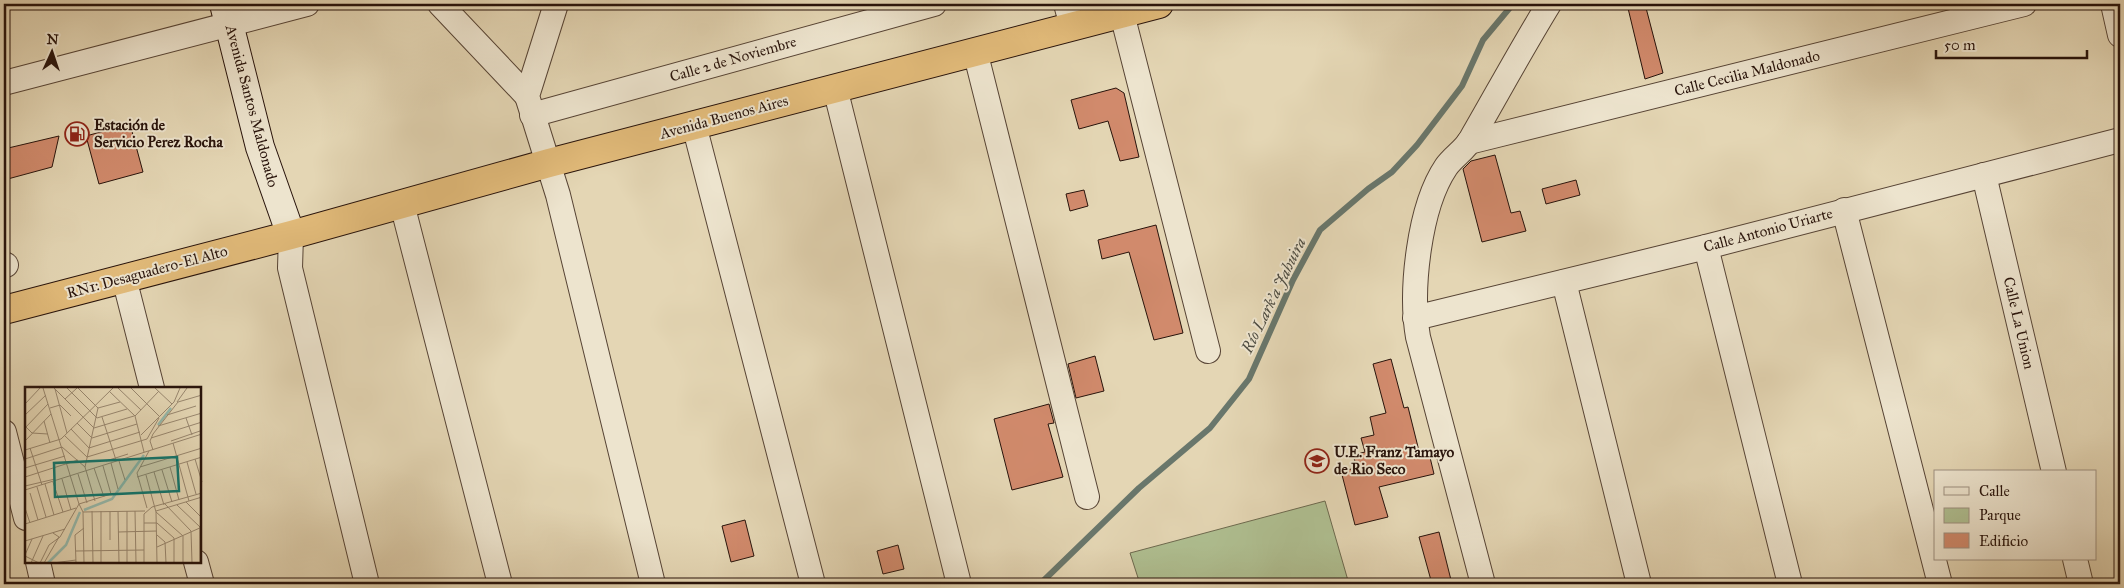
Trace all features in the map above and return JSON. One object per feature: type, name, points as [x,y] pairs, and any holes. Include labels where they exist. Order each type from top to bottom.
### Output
[{"type":"highway","name":"Avenida Buenos Aires","points":[[291,235],[549,162],[974,51],[1069,15],[1122,14],[1159,4]]},
{"type":"highway","name":"RN1: Desaguadero-El Alto","points":[[4,310],[291,235]]},
{"type":"street","points":[[4,82],[227,14],[307,4]]},
{"type":"street","points":[[440,4],[530,105],[549,162],[653,584]]},
{"type":"street","points":[[530,105],[556,4]]},
{"type":"street","name":"Calle 2 de Noviembre","points":[[530,105],[934,4]]},
{"type":"street","points":[[1483,584],[1415,318],[1418,249],[1430,205],[1446,168],[1469,142],[1549,4]]},
{"type":"street","name":"Calle Cecilia Maldonado","points":[[1469,142],[2024,4]]},
{"type":"street","points":[[2113,4],[2120,35]]},
{"type":"street","name":"Avenida Santos Maldonado","points":[[227,14],[260,147],[291,235]]},
{"type":"street","points":[[1122,14],[1208,350]]},
{"type":"street","points":[[974,51],[1087,497]]},
{"type":"street","points":[[834,88],[958,580],[955,584]]},
{"type":"street","points":[[694,125],[812,584]]},
{"type":"street","name":"Calle Antonio Uriarte","points":[[1415,318],[1706,247],[2120,140]]},
{"type":"street","name":"Calle La Union","points":[[1984,175],[2054,470]]},
{"type":"street","points":[[402,204],[500,584]]},
{"type":"street","points":[[1844,210],[1940,584]]},
{"type":"street","points":[[291,235],[290,268],[367,584]]},
{"type":"street","points":[[1706,247],[1790,584]]},
{"type":"street","points":[[124,278],[152,387]]},
{"type":"street","points":[[1564,282],[1639,584]]},
{"type":"street","points":[[4,432],[25,514]]},
{"type":"street","points":[[2075,560],[2081,584]]},
{"type":"street","points":[[38,563],[44,584]]},
{"type":"street","points":[[196,563],[202,584]]},
{"type":"green space","points":[[1325,501],[1349,584],[1140,584],[1130,553]]},
{"type":"building","points":[[1627,4],[1645,4],[1663,73],[1645,79]]},
{"type":"building","points":[[1116,88],[1124,93],[1139,157],[1120,161],[1108,121],[1079,129],[1071,100]]},
{"type":"building","points":[[130,124],[143,172],[99,184],[86,136]]},
{"type":"building","points":[[59,136],[52,167],[4,180],[4,149]]},
{"type":"building","points":[[1495,155],[1511,213],[1520,211],[1526,231],[1482,242],[1463,169],[1471,161]]},
{"type":"building","points":[[1576,180],[1580,195],[1546,204],[1542,189]]},
{"type":"building","points":[[1084,190],[1088,206],[1070,211],[1066,194]]},
{"type":"building","points":[[1156,225],[1183,333],[1154,340],[1129,252],[1102,259],[1098,240]]},
{"type":"building","points":[[1095,356],[1104,391],[1076,398],[1068,364]]},
{"type":"building","points":[[1391,359],[1404,408],[1408,407],[1419,451],[1428,449],[1434,474],[1379,487],[1388,517],[1355,525],[1341,471],[1357,468],[1353,455],[1365,452],[1361,438],[1374,435],[1370,417],[1386,413],[1373,364]]},
{"type":"building","points":[[1049,404],[1054,423],[1048,424],[1063,477],[1012,490],[994,419]]},
{"type":"building","points":[[745,520],[754,556],[731,562],[722,526]]},
{"type":"building","points":[[1439,532],[1452,584],[1432,584],[1419,537]]},
{"type":"building","points":[[898,545],[904,569],[883,574],[877,551]]},
{"type":"waterway","name":"Río Lark’a Jahuira","points":[[1040,584],[1139,488],[1210,428],[1249,379],[1293,280],[1320,230],[1368,189],[1392,172],[1417,145],[1462,86],[1483,40],[1513,4]]},
{"type":"place","name":"Estación de Servicio Perez Rocha","points":[[77,134]]},
{"type":"place","name":"U.E. Franz Tamayo de Rio Seco","points":[[1317,461]]}]
